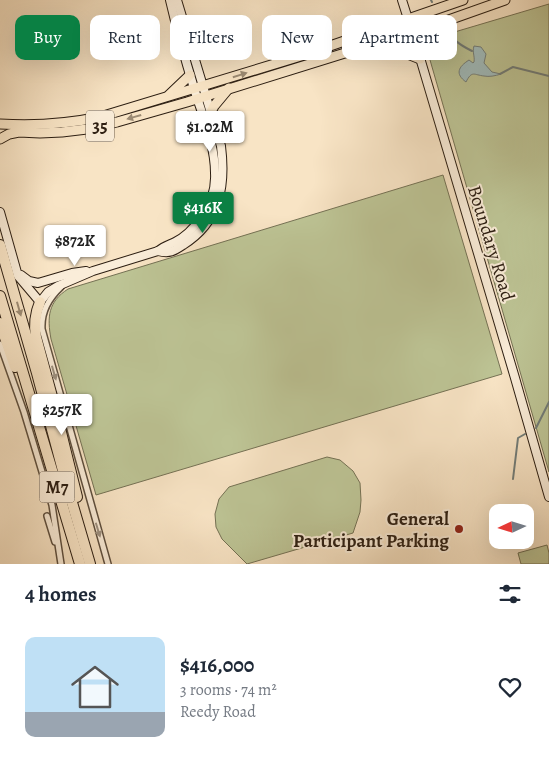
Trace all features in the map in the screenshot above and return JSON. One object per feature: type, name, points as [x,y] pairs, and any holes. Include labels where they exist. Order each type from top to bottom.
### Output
[{"type":"highway","name":"M7","points":[[0,245],[89,560]]},
{"type":"highway","name":"M7","points":[[0,296],[80,564]]},
{"type":"highway","points":[[42,306],[37,310],[34,322],[36,340],[88,540],[89,560]]},
{"type":"highway","points":[[0,323],[19,379],[26,384]]},
{"type":"main road","points":[[170,0],[190,75],[199,88]]},
{"type":"main road","points":[[42,306],[46,294],[53,288],[93,271],[158,251],[176,241],[197,224],[206,210],[213,192],[214,159],[202,97],[177,0]]},
{"type":"main road","name":"Boundary Road","points":[[402,0],[407,15]]},
{"type":"main road","name":"35","points":[[420,15],[464,0]]},
{"type":"main road","name":"35","points":[[457,17],[504,0]]},
{"type":"main road","name":"35","points":[[0,124],[30,126],[72,123],[100,117],[199,88],[342,42]]},
{"type":"main road","name":"35","points":[[0,139],[9,134],[19,132],[62,132],[102,126],[342,55]]},
{"type":"main road","name":"Boundary Road","points":[[420,60],[516,378],[549,497]]},
{"type":"main road","points":[[167,97],[190,75]]},
{"type":"main road","points":[[211,112],[229,88]]},
{"type":"main road","points":[[158,251],[166,253],[174,250],[197,235],[208,222],[219,201],[222,182],[220,141],[211,112],[202,97]]},
{"type":"main road","points":[[0,212],[17,273],[42,306]]},
{"type":"main road","points":[[15,263],[23,278],[36,283],[72,273],[93,271]]},
{"type":"street","points":[[42,306],[43,332],[108,564]]},
{"type":"street","points":[[0,344],[24,412],[52,505],[61,564]]},
{"type":"street","points":[[47,516],[61,564]]},
{"type":"green space","points":[[549,4],[549,472],[430,60],[457,60],[457,31]]},
{"type":"green space","points":[[443,175],[502,374],[96,495],[51,339],[50,311],[61,294],[68,289]]},
{"type":"green space","points":[[327,457],[340,460],[353,471],[360,483],[360,512],[353,533],[247,564],[222,539],[216,527],[215,514],[219,499],[229,487]]},
{"type":"green space","points":[[547,545],[549,564],[521,564],[518,553]]},
{"type":"water","points":[[474,46],[481,47],[486,54],[484,63],[492,72],[501,74],[488,76],[474,74],[466,82],[460,76],[459,71],[462,65],[469,60],[474,62]]},
{"type":"waterway","points":[[457,42],[472,51]]},
{"type":"waterway","points":[[500,74],[513,67],[549,76]]},
{"type":"waterway","points":[[536,428],[549,402]]},
{"type":"waterway","points":[[513,479],[518,438],[525,434]]},
{"type":"place","name":"General Participant Parking","points":[[459,529]]}]
